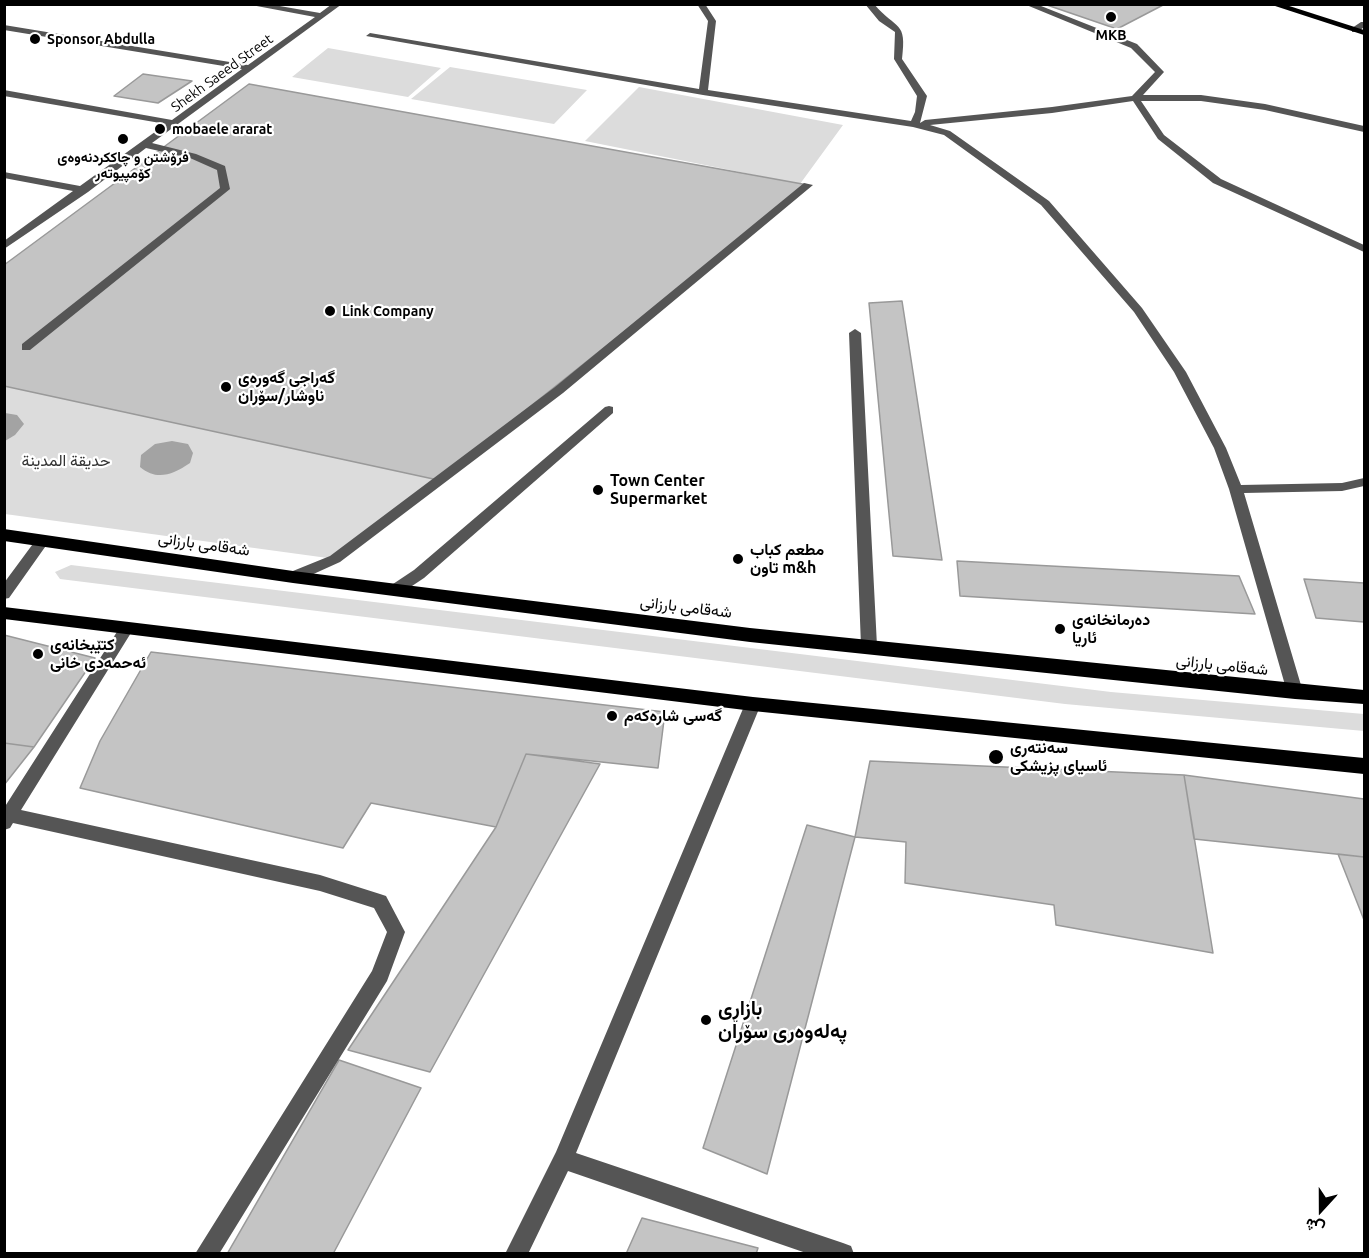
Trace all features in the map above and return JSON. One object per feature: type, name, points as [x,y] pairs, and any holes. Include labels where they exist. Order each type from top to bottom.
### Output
[{"type":"highway","name":"شەقامی بارزانی","points":[[4,535],[293,577],[750,635],[1295,692],[1365,697]]},
{"type":"highway","points":[[4,613],[753,704],[1365,766]]},
{"type":"main road","points":[[1273,4],[1365,33]]},
{"type":"street","points":[[250,4],[323,16]]},
{"type":"street","name":"Shekh Saeed Street","points":[[4,246],[338,4]]},
{"type":"street","points":[[700,4],[712,21],[703,92]]},
{"type":"street","points":[[869,4],[882,19],[899,31],[901,37],[898,59],[922,96],[920,112],[914,124]]},
{"type":"street","points":[[1028,4],[1134,46],[1160,72],[1135,98]]},
{"type":"street","points":[[1355,30],[1365,24]]},
{"type":"street","points":[[4,27],[251,69]]},
{"type":"street","points":[[370,36],[703,92],[914,124],[947,133],[1045,203],[1138,310],[1180,372],[1220,448],[1236,489],[1295,692]]},
{"type":"street","points":[[4,93],[176,123]]},
{"type":"street","points":[[914,124],[1052,110],[1135,98],[1201,98],[1265,107],[1365,129]]},
{"type":"street","points":[[1135,98],[1161,137],[1217,182],[1365,249]]},
{"type":"street","points":[[26,347],[225,189],[222,168],[194,156],[146,145]]},
{"type":"street","points":[[4,175],[84,190]]},
{"type":"street","points":[[293,577],[335,559],[560,390],[808,185]]},
{"type":"street","points":[[855,333],[868,646]]},
{"type":"street","points":[[395,590],[419,574],[609,410]]},
{"type":"street","points":[[1236,489],[1342,487],[1365,482]]},
{"type":"street","points":[[4,594],[43,540]]},
{"type":"street","points":[[127,628],[8,819],[320,883],[380,902],[396,932],[380,975],[206,1254]]},
{"type":"street","points":[[516,1254],[562,1159],[753,704]]},
{"type":"street","points":[[562,1159],[843,1254]]},
{"type":"green space","points":[[328,48],[441,68],[408,97],[292,77]]},
{"type":"green space","points":[[450,67],[587,90],[554,124],[411,99]]},
{"type":"green space","points":[[639,87],[843,125],[800,184],[585,141]]},
{"type":"green space","name":"حديقة المدينة","points":[[5,386],[438,480],[335,559],[5,514]]},
{"type":"green space","points":[[71,565],[1111,692],[1364,714],[1364,731],[1065,704],[60,579],[55,572]]},
{"type":"shaded area","points":[[5,413],[17,415],[24,424],[15,435],[5,441]]},
{"type":"shaded area","points":[[172,441],[188,444],[193,453],[190,463],[165,475],[152,474],[140,467],[141,455],[155,444]]},
{"type":"building","name":"MKB","points":[[1044,4],[1165,4],[1117,29]]},
{"type":"building","points":[[143,74],[192,81],[158,103],[114,96]]},
{"type":"building","name":"Link Company","points":[[249,84],[808,185],[438,480],[4,386],[4,265]]},
{"type":"building","points":[[902,301],[942,560],[893,556],[869,303]]},
{"type":"building","points":[[957,561],[1239,576],[1255,614],[960,596]]},
{"type":"building","points":[[1304,579],[1364,583],[1364,622],[1316,618]]},
{"type":"building","points":[[4,635],[95,658],[34,747],[4,743]]},
{"type":"building","points":[[151,652],[665,712],[658,768],[526,754],[496,827],[371,803],[343,848],[80,788],[100,741]]},
{"type":"building","points":[[4,743],[34,747],[4,785]]},
{"type":"building","points":[[526,754],[600,764],[430,1072],[348,1050],[496,827]]},
{"type":"building","points":[[870,761],[1184,775],[1213,953],[1056,925],[1054,905],[905,883],[906,842],[855,837]]},
{"type":"building","points":[[1184,775],[1364,799],[1364,857],[1194,839]]},
{"type":"building","points":[[807,825],[855,837],[767,1174],[703,1148]]},
{"type":"building","points":[[1338,854],[1364,857],[1364,920]]},
{"type":"building","points":[[339,1060],[421,1088],[333,1254],[227,1254]]},
{"type":"building","points":[[642,1218],[758,1248],[756,1254],[626,1254]]},
{"type":"place","name":"MKB","points":[[1111,17]]},
{"type":"place","name":"Sponsor Abdulla","points":[[35,39]]},
{"type":"place","name":"mobaele ararat","points":[[160,129]]},
{"type":"place","name":"فرۆشتن و چاککردنەوەی کۆمپیوتەر","points":[[123,139]]},
{"type":"place","name":"Link Company","points":[[330,311]]},
{"type":"place","name":"گەراجی گەورەی ناوشار/سۆران","points":[[226,387]]},
{"type":"place","name":"Town Center Supermarket","points":[[598,490]]},
{"type":"place","name":"مطعم كباب تاون m&h","points":[[738,559]]},
{"type":"place","name":"دەرمانخانەی ئاریا","points":[[1060,629]]},
{"type":"place","name":"کتێبخانەی ئەحمەدی خانی","points":[[38,654]]},
{"type":"place","name":"گەسی شارەکەم","points":[[612,716]]},
{"type":"place","name":"سەنتەری ئاسیای پزیشکی","points":[[996,757]]},
{"type":"place","name":"بازاڕی پەلەوەری سۆران","points":[[706,1020]]}]
